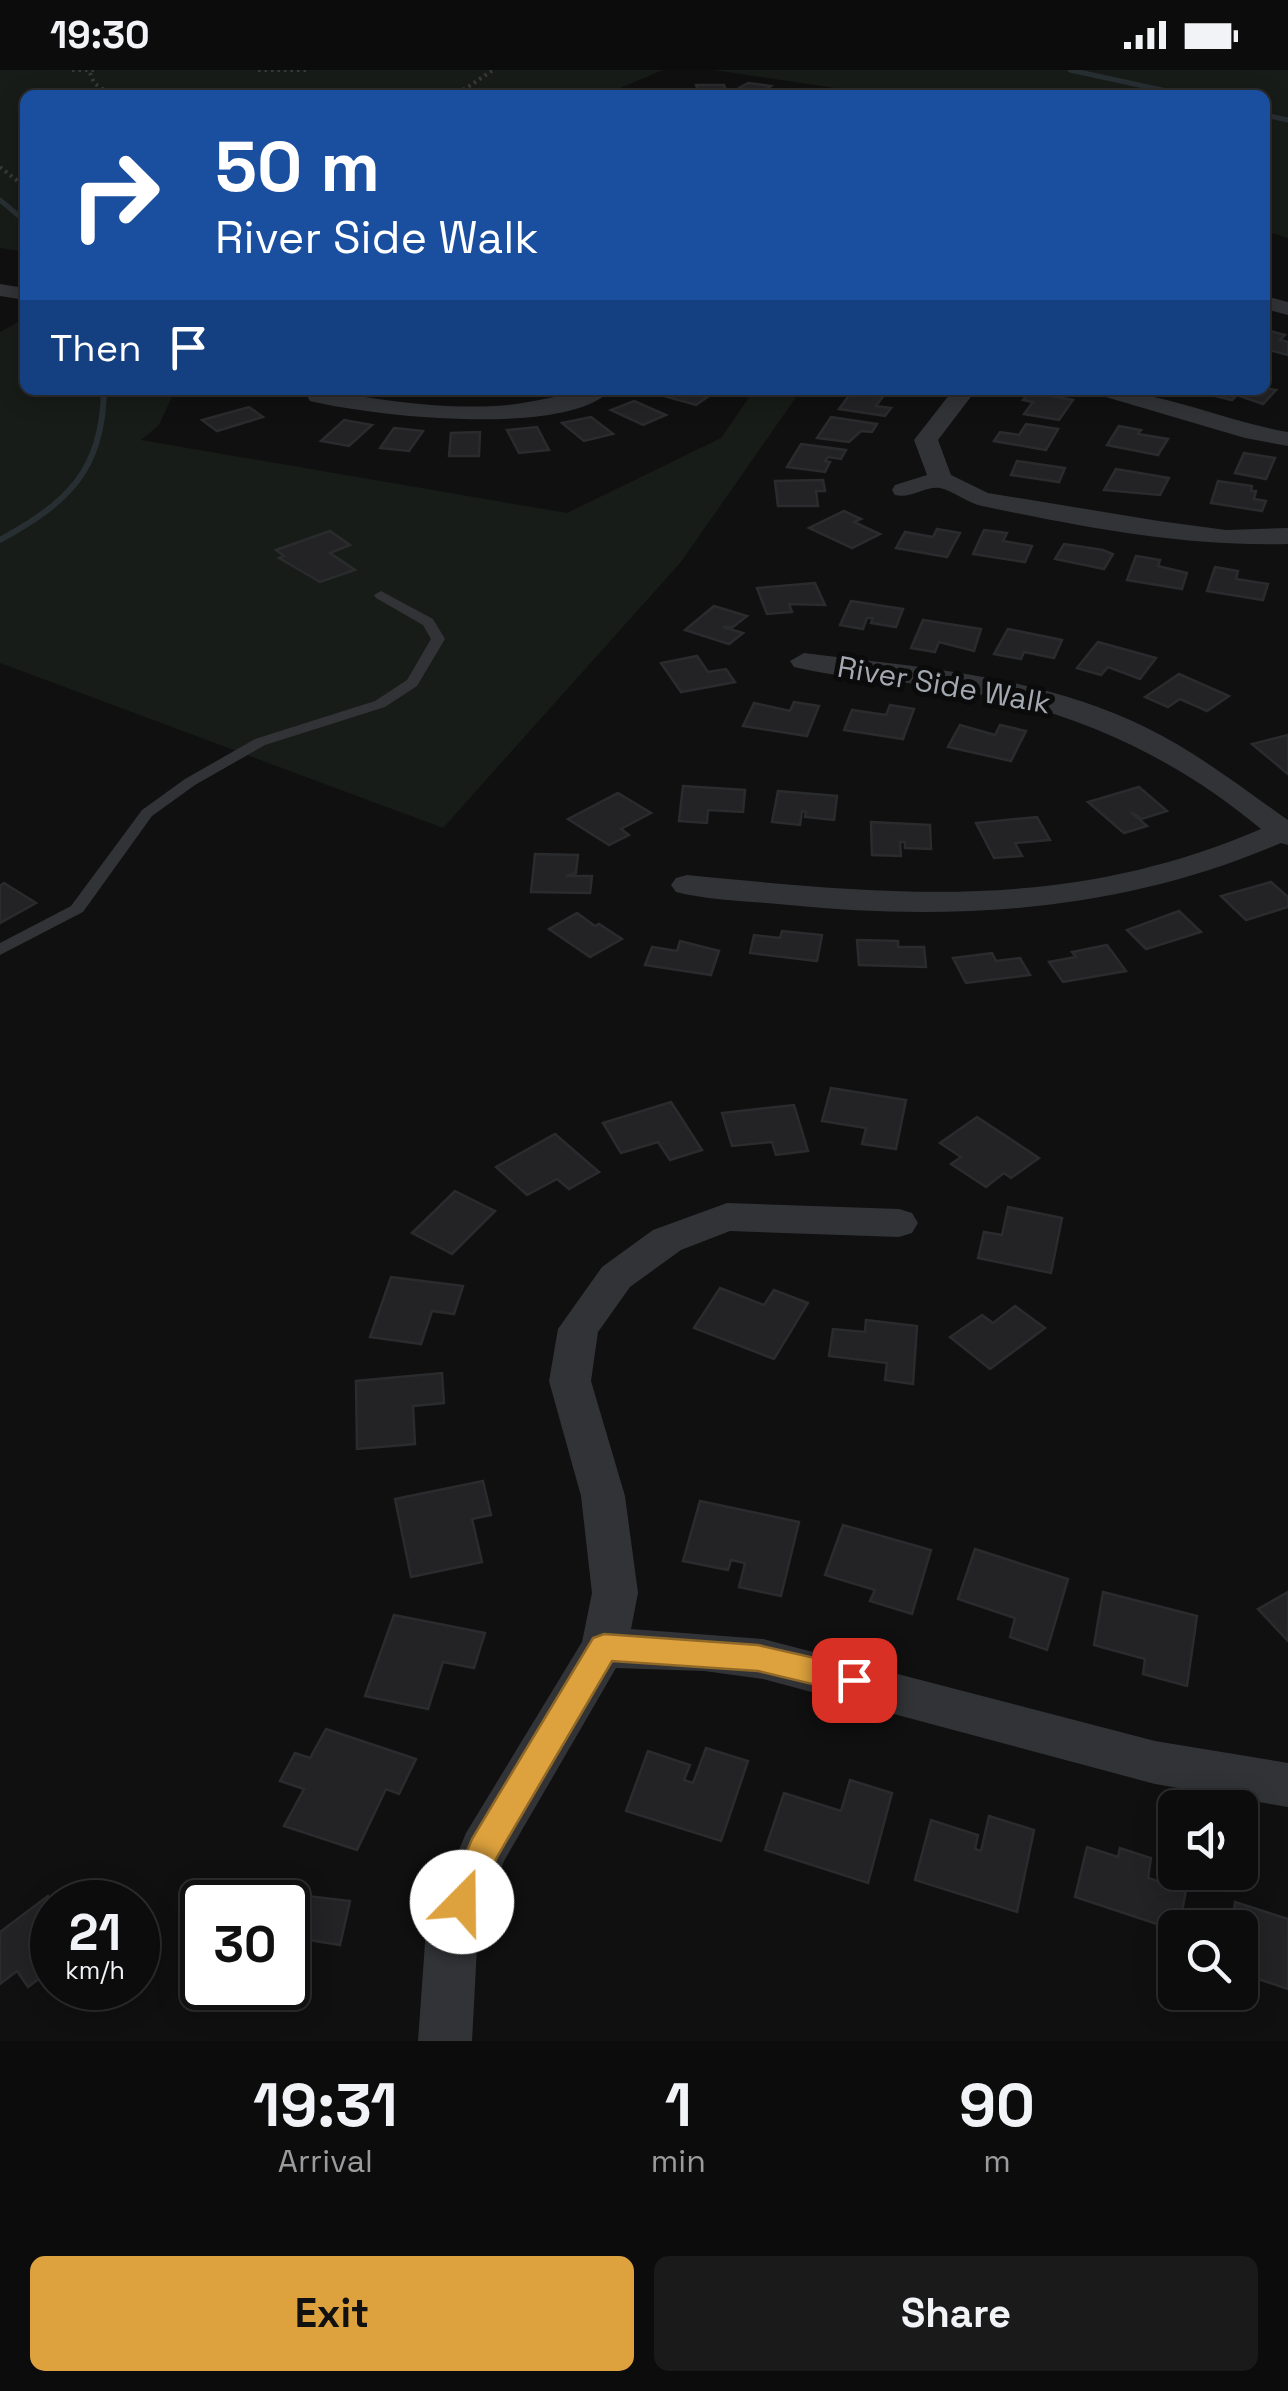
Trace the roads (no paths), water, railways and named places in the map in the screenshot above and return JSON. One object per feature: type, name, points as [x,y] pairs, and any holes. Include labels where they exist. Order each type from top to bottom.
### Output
[{"type":"street","points":[[318,396],[434,414],[481,414],[550,405],[583,395]]},
{"type":"street","points":[[940,479],[926,440],[960,395]]},
{"type":"street","points":[[1123,395],[1253,433],[1288,439]]},
{"type":"street","points":[[904,490],[940,479],[982,499],[1160,529],[1226,538],[1288,536]]},
{"type":"street","name":"River Side Walk","points":[[804,660],[1014,692],[1083,711],[1157,745],[1286,832]]},
{"type":"street","points":[[687,885],[922,904],[1029,899],[1117,886],[1190,869],[1286,832]]},
{"type":"street","points":[[445,2041],[452,1929],[484,1849],[604,1647],[615,1593],[603,1496],[570,1380],[578,1329],[616,1277],[668,1240],[727,1217],[898,1223]]},
{"type":"street","points":[[604,1647],[758,1658],[918,1696],[1066,1740],[1231,1779],[1288,1785]]},
{"type":"lane","points":[[0,950],[77,909],[146,813],[190,782],[260,742],[380,704],[412,683],[438,638],[428,622],[380,594]]},
{"type":"waterway","points":[[1070,70],[1162,90]]},
{"type":"waterway","points":[[1270,116],[1288,120]]},
{"type":"waterway","points":[[0,200],[20,217]]},
{"type":"waterway","points":[[0,540],[45,512],[77,482],[96,443],[104,395]]}]
